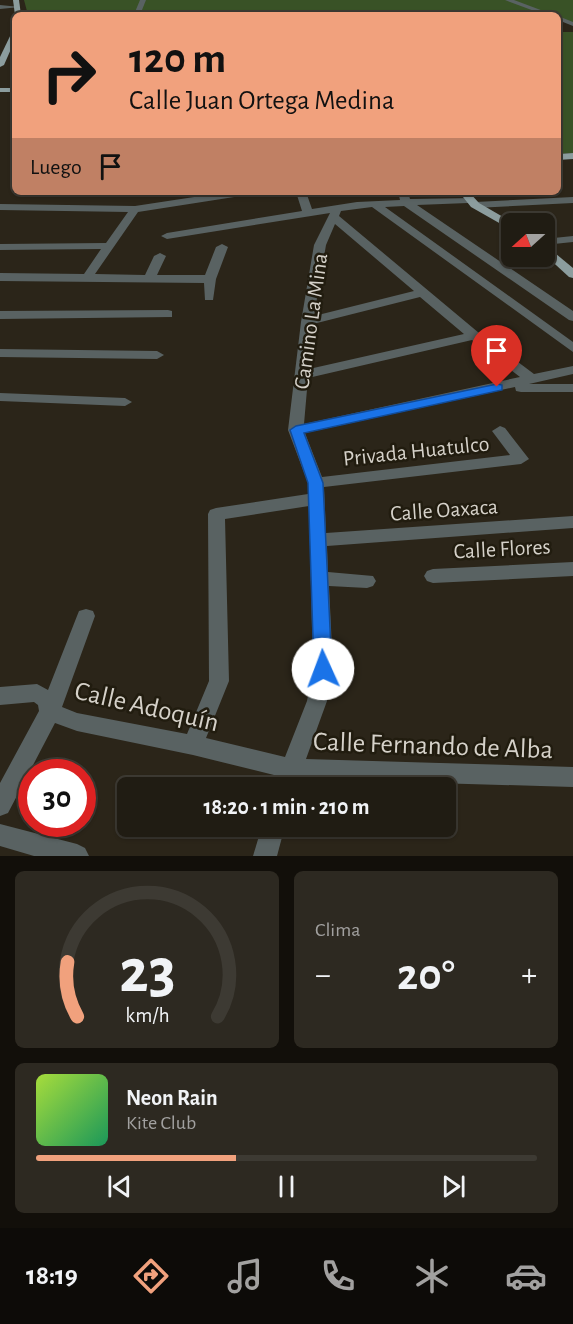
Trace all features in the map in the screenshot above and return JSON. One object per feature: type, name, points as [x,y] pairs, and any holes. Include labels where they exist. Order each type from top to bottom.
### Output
[{"type":"main road","points":[[0,65],[12,39]]},
{"type":"main road","points":[[469,199],[501,219]]},
{"type":"main road","points":[[555,258],[573,274]]},
{"type":"street","points":[[508,0],[542,12]]},
{"type":"street","points":[[0,8],[16,3]]},
{"type":"street","points":[[0,207],[135,209],[227,195]]},
{"type":"street","points":[[302,195],[308,213]]},
{"type":"street","points":[[353,195],[357,205]]},
{"type":"street","points":[[167,236],[308,213],[335,213],[357,205],[374,204],[404,197],[573,200]]},
{"type":"street","points":[[404,197],[573,318]]},
{"type":"street","points":[[374,204],[573,348]]},
{"type":"street","points":[[87,278],[135,209]]},
{"type":"street","points":[[335,213],[422,293],[531,380]]},
{"type":"street","name":"Camino La Mina","points":[[288,777],[317,701],[323,669],[316,491],[296,430],[307,322],[320,245],[335,213]]},
{"type":"street","points":[[555,241],[573,239]]},
{"type":"street","points":[[0,247],[110,246]]},
{"type":"street","points":[[209,297],[210,279],[222,247]]},
{"type":"street","points":[[148,279],[160,256]]},
{"type":"street","points":[[0,277],[210,279]]},
{"type":"street","points":[[307,322],[422,293]]},
{"type":"street","points":[[0,315],[168,314]]},
{"type":"street","points":[[301,375],[474,336]]},
{"type":"street","points":[[0,353],[157,355]]},
{"type":"street","points":[[296,430],[573,370]]},
{"type":"street","points":[[497,387],[573,388]]},
{"type":"street","points":[[0,397],[125,402]]},
{"type":"street","name":"Privada Huatulco","points":[[193,745],[219,681],[216,514],[316,491],[521,459],[500,431]]},
{"type":"street","name":"Calle Oaxaca","points":[[318,540],[573,522]]},
{"type":"street","name":"Calle Flores","points":[[433,576],[573,568]]},
{"type":"street","points":[[320,579],[367,581]]},
{"type":"street","points":[[0,804],[50,712],[86,616]]},
{"type":"street","name":"Calle Adoquín","points":[[0,696],[37,693],[47,700],[50,712],[77,722],[193,745],[285,777]]},
{"type":"street","name":"Calle Fernando de Alba","points":[[456,777],[573,777]]},
{"type":"street","points":[[0,835],[77,856]]},
{"type":"street","points":[[265,856],[271,837]]},
{"type":"green space","points":[[24,0],[573,0],[573,24],[561,20],[561,12],[27,12]]},
{"type":"green space","points":[[561,32],[573,32],[573,153],[561,154]]},
{"type":"route","points":[[323,669],[316,483],[296,430],[497,387]]}]
